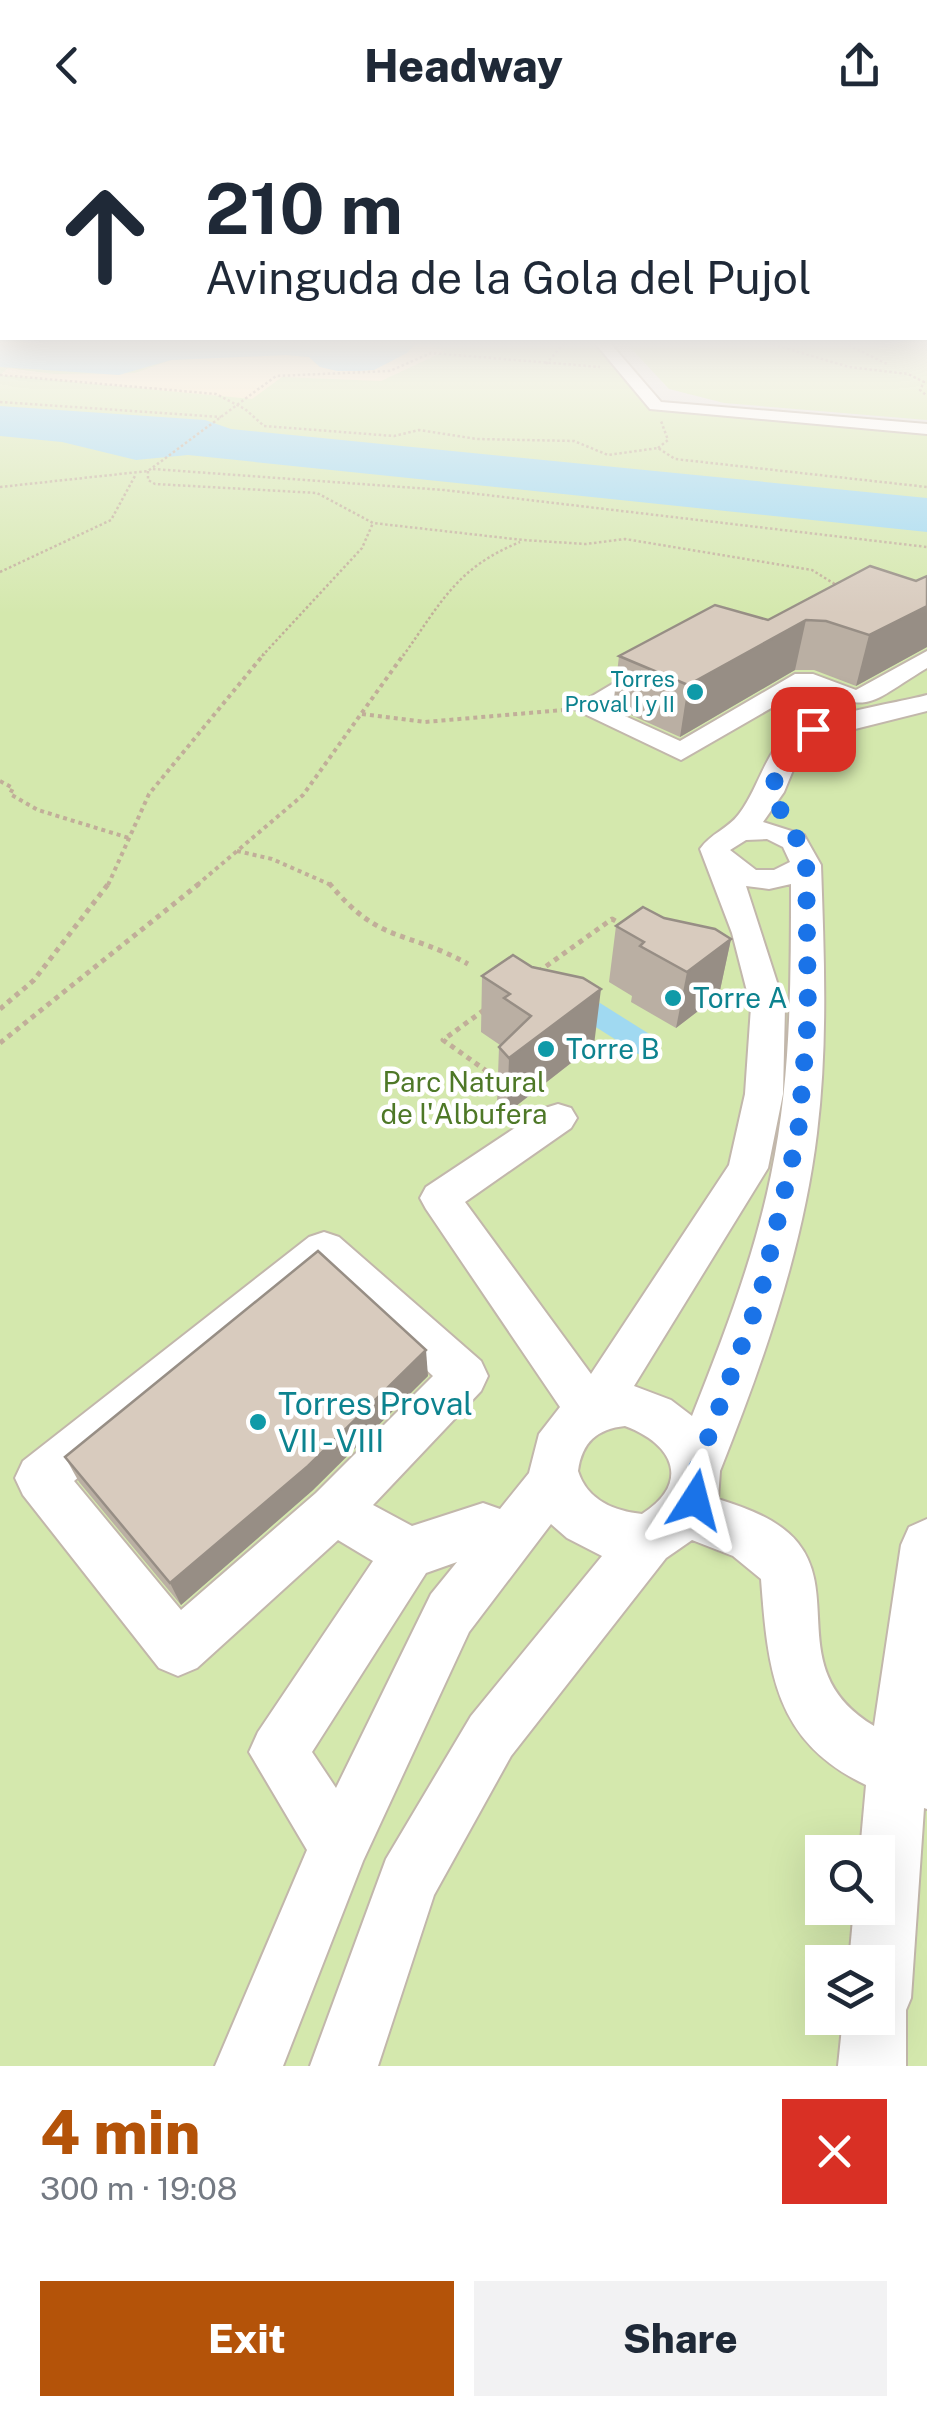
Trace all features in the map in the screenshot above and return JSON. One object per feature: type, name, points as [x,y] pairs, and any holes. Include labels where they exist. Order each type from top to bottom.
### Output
[{"type":"street","points":[[586,708],[688,650]]},
{"type":"street","points":[[586,708],[681,752],[804,679],[858,699],[927,658]]},
{"type":"street","points":[[742,830],[770,792],[788,749],[818,730],[927,703]]},
{"type":"street","points":[[745,714],[818,730]]},
{"type":"street","points":[[745,714],[788,749]]},
{"type":"street","points":[[344,2066],[408,1881],[491,1736],[678,1507],[760,1296],[798,1134],[808,1018],[802,855],[770,792]]},
{"type":"street","points":[[592,1410],[637,1407],[658,1415],[690,1447],[678,1507],[624,1540],[600,1534],[579,1519],[564,1500],[556,1478],[562,1438],[592,1410],[748,1168],[764,1094],[768,1007],[748,933],[714,849],[722,837],[742,830],[772,832],[802,855]]},
{"type":"street","points":[[723,867],[749,880],[788,879],[802,855]]},
{"type":"street","points":[[558,1118],[440,1198],[592,1410]]},
{"type":"street","points":[[324,1249],[466,1376],[334,1510],[178,1649],[40,1478],[324,1249]]},
{"type":"street","points":[[249,2066],[339,1846],[450,1613],[556,1478]]},
{"type":"street","points":[[678,1507],[752,1536],[785,1567],[788,1620],[801,1684],[830,1730],[867,1759],[912,1775]]},
{"type":"street","points":[[334,1510],[408,1553]]},
{"type":"street","points":[[339,1846],[278,1752],[408,1553],[483,1528],[509,1536]]},
{"type":"street","points":[[886,1945],[912,1775],[927,1545]]},
{"type":"street","points":[[872,2066],[875,2035]]},
{"type":"path","points":[[0,488],[136,474],[172,457],[203,433]]},
{"type":"path","points":[[357,433],[407,433]]},
{"type":"path","points":[[448,433],[477,439],[574,441],[608,454],[658,448],[668,440],[667,433]]},
{"type":"path","points":[[658,448],[666,457],[675,459],[927,488]]},
{"type":"path","points":[[150,470],[330,480],[927,548]]},
{"type":"path","points":[[150,470],[148,480],[156,484],[317,493],[373,523],[586,544],[625,538],[812,570],[840,587]]},
{"type":"path","points":[[0,572],[111,520],[136,474]]},
{"type":"path","points":[[317,493],[330,480]]},
{"type":"path","points":[[0,1008],[34,980],[105,890],[149,794],[232,689],[362,548],[373,523]]},
{"type":"path","points":[[0,1043],[302,794],[462,574],[485,556],[523,540]]},
{"type":"path","points":[[362,714],[425,722],[586,708]]},
{"type":"path","points":[[0,781],[13,788],[10,794],[38,810],[129,838]]},
{"type":"path","points":[[237,851],[272,859],[326,881],[356,916],[385,934],[437,947],[468,964]]},
{"type":"path","points":[[535,974],[612,919],[628,928]]},
{"type":"path","points":[[489,1007],[442,1040],[506,1084]]},
{"type":"green space","name":"Parc Natural de l'Albufera","points":[[0,433],[927,433],[927,2066],[0,2066]]},
{"type":"water","points":[[275,433],[927,498],[927,532],[188,455],[136,460],[62,442],[0,436]]},
{"type":"water","points":[[600,1003],[662,1042],[643,1057],[580,1017]]},
{"type":"building","points":[[870,566],[916,581],[927,576],[927,606],[869,635],[826,621],[806,620],[688,685],[619,656],[715,605],[768,620]]},
{"type":"building","points":[[643,907],[664,918],[715,929],[731,939],[687,972],[640,946],[644,942],[616,926]]},
{"type":"building","points":[[513,955],[532,967],[583,978],[601,989],[509,1058],[499,1047],[531,1016],[504,998],[510,994],[482,976]]},
{"type":"building","name":"Torres Proval VII - VIII","points":[[318,1251],[426,1350],[308,1466],[170,1583],[65,1457]]},
{"type":"place","name":"Torres Proval I y II","points":[[695,692]]},
{"type":"place","name":"Torre A","points":[[673,998]]},
{"type":"place","name":"Torre B","points":[[546,1049]]},
{"type":"place","name":"Torres Proval VII - VIII","points":[[258,1422]]},
{"type":"route","points":[[695,1500],[697,1468],[760,1296],[798,1134],[808,1018],[806,855],[770,792],[788,749],[818,730],[813,729]]}]
